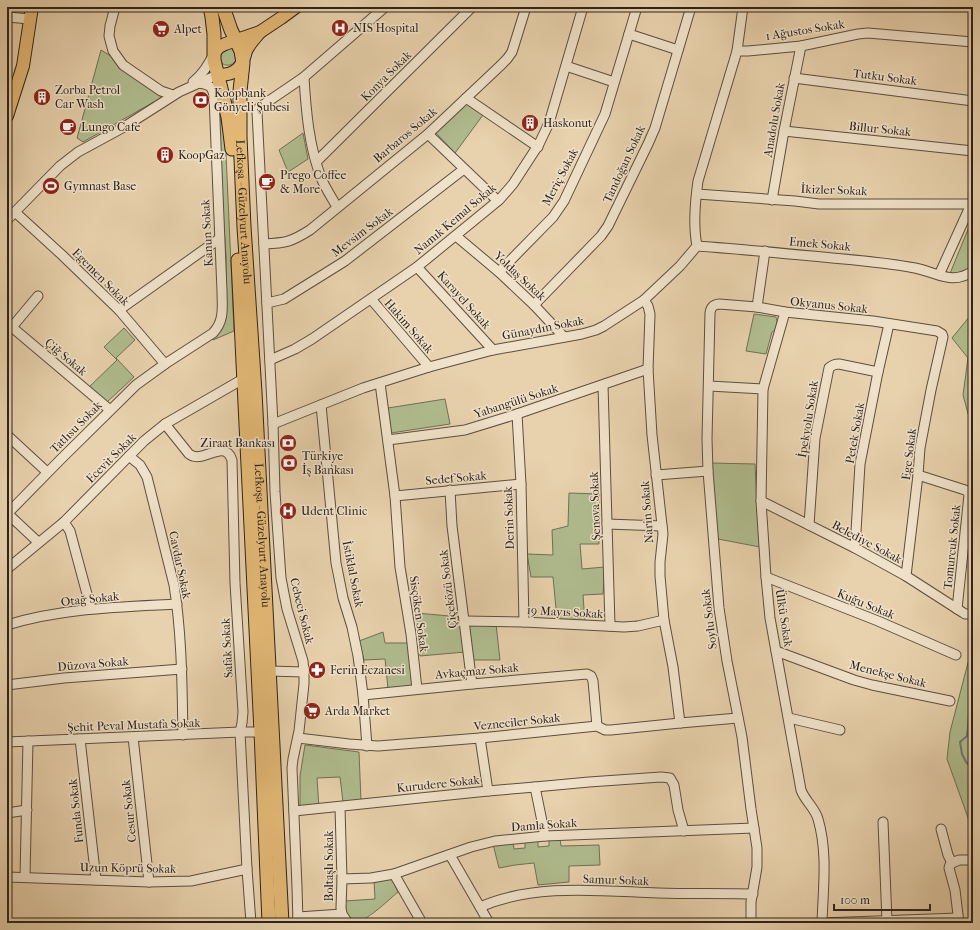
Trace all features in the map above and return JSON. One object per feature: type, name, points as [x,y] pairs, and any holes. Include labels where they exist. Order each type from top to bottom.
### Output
[{"type":"highway","name":"Lefkoşa - Güzelyurt Anayolu","points":[[210,7],[214,34],[214,60],[228,117],[234,164],[269,923]]},
{"type":"highway","name":"Lefkoşa - Güzelyurt Anayolu","points":[[224,7],[230,30],[241,51],[243,63],[240,91],[240,137],[244,228],[255,392],[282,923]]},
{"type":"main road","points":[[214,53],[219,47],[260,32],[296,7]]},
{"type":"main road","points":[[7,116],[9,103],[23,66],[31,13]]},
{"type":"main road","points":[[217,75],[232,73],[237,70],[243,63],[246,50],[260,32]]},
{"type":"street","points":[[115,7],[109,36],[113,51],[123,65],[161,91],[174,95]]},
{"type":"street","points":[[337,207],[323,181],[317,161],[308,122],[304,77],[385,7]]},
{"type":"street","name":"Konya Sokak","points":[[317,161],[472,7]]},
{"type":"street","name":"Barbaros Sokak","points":[[264,244],[286,242],[295,239],[310,230],[428,134],[510,56],[526,7]]},
{"type":"street","name":"Namık Kemal Sokak","points":[[270,360],[296,349],[312,339],[418,267],[498,201],[513,184],[538,147],[549,123],[583,7]]},
{"type":"street","name":"Meriç Sokak","points":[[499,272],[553,217],[562,205],[604,118],[637,7]]},
{"type":"street","name":"Tandoğan Sokak","points":[[534,305],[606,230],[651,137],[691,7]]},
{"type":"street","points":[[697,246],[695,229],[697,194],[701,173],[737,50],[743,7]]},
{"type":"street","points":[[7,17],[31,13]]},
{"type":"street","name":"1 Ağustos Sokak","points":[[737,50],[748,51],[801,46],[868,33],[973,42]]},
{"type":"street","points":[[629,34],[678,50]]},
{"type":"street","name":"Anadolu Sokak","points":[[772,200],[801,46]]},
{"type":"street","points":[[7,220],[60,166],[78,152],[124,127],[184,89],[200,77],[214,53]]},
{"type":"street","points":[[566,66],[614,82]]},
{"type":"street","points":[[184,89],[217,75]]},
{"type":"street","name":"Cebeci Sokak","points":[[298,920],[292,768],[298,738],[304,672],[303,661],[287,609],[282,580],[275,492],[272,396],[257,111],[260,107],[304,77]]},
{"type":"street","name":"Tutku Sokak","points":[[794,78],[973,101]]},
{"type":"street","name":"Kanun Sokak","points":[[165,364],[214,333],[221,322],[222,314],[214,96],[211,87],[206,84],[199,83]]},
{"type":"street","points":[[466,98],[538,147]]},
{"type":"street","name":"Billur Sokak","points":[[784,131],[973,151]]},
{"type":"street","points":[[428,134],[498,201]]},
{"type":"street","name":"Mevsim Sokak","points":[[267,303],[284,299],[345,261],[464,168]]},
{"type":"street","name":"İkizler Sokak","points":[[697,194],[819,204],[972,201]]},
{"type":"street","points":[[940,275],[972,201]]},
{"type":"street","name":"Egemen Sokak","points":[[15,212],[62,254],[119,310],[165,364]]},
{"type":"street","name":"Yoldaş Sokak","points":[[456,236],[499,272],[534,305],[564,337]]},
{"type":"street","points":[[119,310],[219,239]]},
{"type":"street","name":"Emek Sokak","points":[[697,246],[878,262],[916,268],[948,278],[956,278],[973,271]]},
{"type":"street","name":"Günaydın Sokak","points":[[273,424],[363,388],[429,367],[493,350],[582,334],[596,330],[644,300],[680,266],[697,246]]},
{"type":"street","points":[[757,307],[765,251]]},
{"type":"street","name":"Karayel Sokak","points":[[418,267],[493,350]]},
{"type":"street","points":[[10,326],[38,296]]},
{"type":"street","name":"Hakim Sokak","points":[[371,299],[429,367]]},
{"type":"street","name":"Narin Sokak","points":[[644,300],[648,306],[650,314],[648,369],[653,448],[663,534],[660,570],[664,620],[674,672],[680,723]]},
{"type":"street","name":"Okyanus Sokak","points":[[711,309],[717,304],[757,307],[785,312],[939,331],[943,336]]},
{"type":"street","name":"Soylu Sokak","points":[[711,309],[708,471],[720,615],[757,841],[758,858],[751,923]]},
{"type":"street","name":"Ülkü Sokak","points":[[785,312],[763,388],[761,501],[770,618],[802,790],[805,798],[814,810],[818,819],[824,851],[822,923]]},
{"type":"street","name":"Petek Sokak","points":[[855,548],[860,464],[889,324]]},
{"type":"street","name":"Çiğ Sokak","points":[[10,326],[110,410]]},
{"type":"street","name":"Ege Sokak","points":[[906,576],[920,448],[943,336]]},
{"type":"street","name":"Tatlısu Sokak","points":[[7,513],[136,385],[165,364]]},
{"type":"street","name":"İpekyolu Sokak","points":[[809,525],[815,438],[829,368],[832,365],[839,364],[878,372]]},
{"type":"street","name":"Yabangülü Sokak","points":[[388,440],[465,430],[517,414],[648,369]]},
{"type":"street","name":"Ecevit Sokak","points":[[7,569],[64,522],[144,441],[166,424],[243,379]]},
{"type":"street","points":[[380,383],[394,496]]},
{"type":"street","name":"Şenova Sokak","points":[[603,385],[610,626]]},
{"type":"street","points":[[709,386],[763,388]]},
{"type":"street","points":[[255,392],[272,396]]},
{"type":"street","name":"İstiklal Sokak","points":[[321,405],[336,563],[357,650],[368,746]]},
{"type":"street","name":"Derin Sokak","points":[[517,414],[521,484],[524,622]]},
{"type":"street","name":"Safak Sokak","points":[[166,424],[193,457],[221,450],[230,454],[232,460],[235,583],[243,712],[240,732],[251,923]]},
{"type":"street","points":[[7,435],[47,472]]},
{"type":"street","name":"Cavdar Sokak","points":[[129,456],[140,465],[147,477],[174,585],[182,669],[183,735]]},
{"type":"street","points":[[656,475],[708,471]]},
{"type":"street","name":"Tomurcuk Sokak","points":[[918,475],[965,490],[968,492],[970,497],[970,535],[958,609]]},
{"type":"street","name":"Sedef Sokak","points":[[394,496],[521,484]]},
{"type":"street","name":"Çiçeközü Sokak","points":[[450,490],[452,526],[472,684]]},
{"type":"street","name":"Sisçöken Sokak","points":[[394,496],[400,567],[411,634],[417,689]]},
{"type":"street","name":"Belediye Sokak","points":[[761,501],[855,548],[906,576],[965,614],[973,614]]},
{"type":"street","points":[[7,513],[38,542]]},
{"type":"street","points":[[64,522],[70,531],[91,609]]},
{"type":"street","points":[[607,524],[662,526]]},
{"type":"street","name":"Kuğu Sokak","points":[[766,577],[878,621],[956,655]]},
{"type":"street","name":"Otağ Sokak","points":[[7,625],[33,618],[91,609],[177,604]]},
{"type":"street","name":"19 Mayıs Sokak","points":[[464,621],[630,627],[664,620]]},
{"type":"street","name":"Menekşe Sokak","points":[[776,651],[854,680],[950,702]]},
{"type":"street","name":"Düzova Sokak","points":[[7,685],[64,678],[182,669]]},
{"type":"street","points":[[269,671],[304,672]]},
{"type":"street","name":"Avkaçmaz Sokak","points":[[363,695],[583,674],[588,675],[593,681],[597,726]]},
{"type":"street","name":"Vezneciler Sokak","points":[[298,738],[378,746],[480,738],[597,726],[605,730],[610,730],[738,718]]},
{"type":"street","points":[[789,718],[840,730]]},
{"type":"street","name":"Şehit Peval Mustafa Sokak","points":[[7,742],[261,732]]},
{"type":"street","name":"Cesur Sokak","points":[[133,737],[149,882]]},
{"type":"street","points":[[480,738],[488,791]]},
{"type":"street","name":"Funda Sokak","points":[[80,739],[96,880]]},
{"type":"street","points":[[25,877],[28,741]]},
{"type":"street","name":"Kurudere Sokak","points":[[294,811],[488,791],[661,777],[670,778],[674,784],[678,810],[684,831]]},
{"type":"street","points":[[535,787],[545,836]]},
{"type":"street","name":"Boltaşlı Sokak","points":[[340,807],[342,879],[340,894],[342,914],[348,923]]},
{"type":"street","points":[[7,813],[27,810]]},
{"type":"street","points":[[882,822],[887,921]]},
{"type":"street","name":"Damla Sokak","points":[[342,879],[371,878],[394,874],[487,842],[545,836],[754,828]]},
{"type":"street","points":[[941,829],[948,855],[952,863]]},
{"type":"street","points":[[450,855],[489,923]]},
{"type":"street","points":[[822,923],[958,921],[955,890],[949,868],[952,863],[959,860],[973,860]]},
{"type":"street","name":"Uzun Köprü Sokak","points":[[7,877],[149,882],[191,881],[247,869]]},
{"type":"street","points":[[394,874],[422,923]]},
{"type":"street","name":"Samur Sokak","points":[[480,907],[505,897],[537,892],[599,890],[659,893],[753,894]]},
{"type":"street","points":[[298,920],[342,914]]},
{"type":"green space","points":[[230,47],[235,51],[236,60],[231,65],[224,65],[220,62],[218,54]]},
{"type":"green space","points":[[101,50],[167,91],[168,94],[83,142],[77,138]]},
{"type":"green space","points":[[466,103],[483,115],[455,153],[435,132]]},
{"type":"green space","points":[[217,109],[223,127],[226,154],[234,331],[213,340],[212,336],[222,328],[226,316],[226,256],[216,113]]},
{"type":"green space","points":[[303,133],[308,159],[288,172],[279,150]]},
{"type":"green space","points":[[973,217],[973,277],[949,276]]},
{"type":"green space","points":[[973,295],[973,432],[963,395],[968,358],[952,338],[970,316]]},
{"type":"green space","points":[[754,314],[776,317],[777,319],[777,324],[775,330],[772,332],[766,354],[746,351]]},
{"type":"green space","points":[[124,328],[135,340],[116,358],[134,377],[106,403],[88,388],[117,360],[104,347]]},
{"type":"green space","points":[[445,399],[450,424],[391,433],[388,408]]},
{"type":"green space","points":[[711,463],[755,464],[760,547],[718,539]]},
{"type":"green space","points":[[569,493],[599,494],[599,544],[580,544],[582,569],[605,567],[603,594],[583,595],[585,622],[557,619],[553,577],[531,577],[527,554],[553,555],[552,530],[568,526]]},
{"type":"green space","points":[[416,613],[461,617],[465,652],[420,656]]},
{"type":"green space","points":[[496,624],[500,660],[472,660],[469,625]]},
{"type":"green space","points":[[383,632],[385,643],[408,643],[412,686],[388,689],[385,659],[364,660],[359,641]]},
{"type":"green space","points":[[973,651],[973,826],[971,826],[947,759],[950,732],[970,655]]},
{"type":"green space","points":[[305,745],[359,752],[361,801],[343,802],[340,777],[317,778],[319,808],[300,806],[300,776]]},
{"type":"green space","points":[[560,839],[561,846],[599,845],[600,865],[569,866],[569,882],[538,885],[534,863],[499,868],[493,844],[513,842],[514,849],[525,848],[525,842],[538,841],[538,847],[549,846],[549,840]]},
{"type":"green space","points":[[389,878],[393,881],[398,892],[370,916],[351,923],[346,917],[345,901],[375,899],[374,880]]},
{"type":"waterway","points":[[973,384],[973,391]]},
{"type":"waterway","points":[[973,689],[967,736],[960,742],[962,754],[966,762],[973,769]]},
{"type":"place","name":"NIS Hospital","points":[[340,28]]},
{"type":"place","name":"Alpet","points":[[161,29]]},
{"type":"place","name":"Zorba Petrol Car Wash","points":[[42,97]]},
{"type":"place","name":"Koopbank Gönyeli Şubesi","points":[[201,100]]},
{"type":"place","name":"Haskonut","points":[[530,123]]},
{"type":"place","name":"Lungo Cafe","points":[[68,127]]},
{"type":"place","name":"KoopGaz","points":[[165,155]]},
{"type":"place","name":"Prego Coffee & More","points":[[267,182]]},
{"type":"place","name":"Gymnast Base","points":[[51,186]]},
{"type":"place","name":"Ziraat Bankası","points":[[288,443]]},
{"type":"place","name":"Türkiye İş Bankası","points":[[289,463]]},
{"type":"place","name":"Udent Clinic","points":[[288,511]]},
{"type":"place","name":"Ferin Eczanesi","points":[[317,670]]},
{"type":"place","name":"Arda Market","points":[[312,711]]}]
